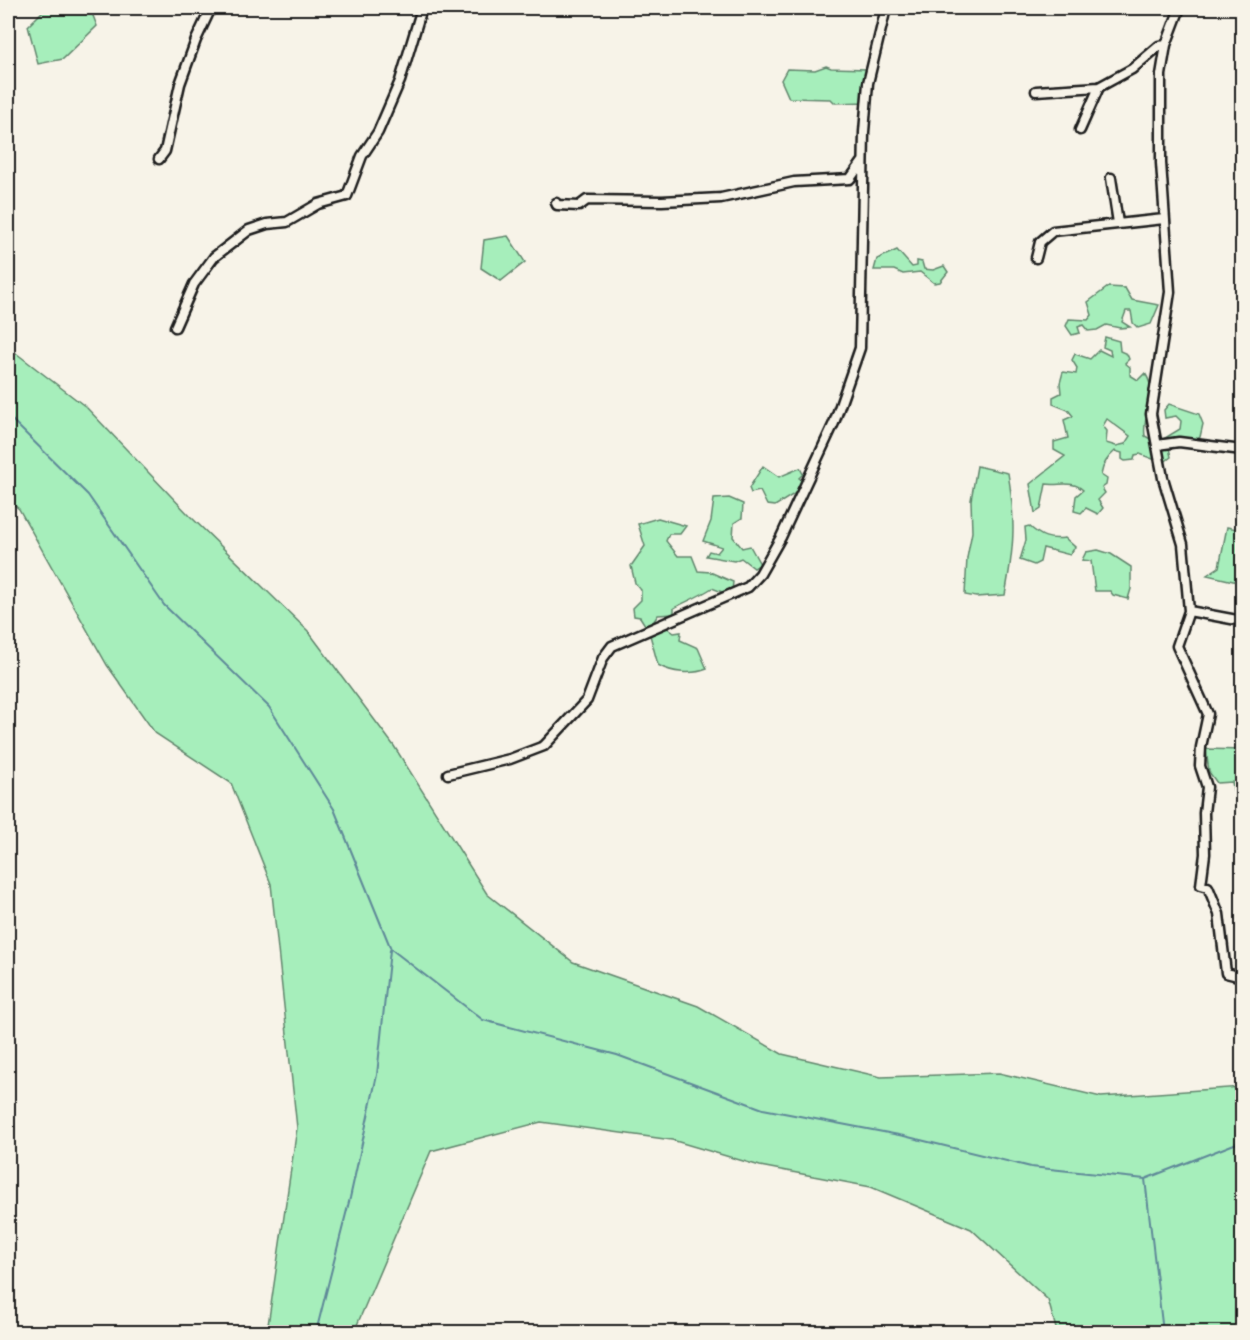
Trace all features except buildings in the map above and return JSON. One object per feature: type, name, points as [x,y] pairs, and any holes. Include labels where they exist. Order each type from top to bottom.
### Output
[{"type":"street","points":[[159,159],[165,151],[180,84],[196,40],[211,8]]},
{"type":"street","points":[[176,327],[194,285],[214,257],[249,230],[263,225],[287,222],[318,204],[347,196],[362,156],[378,132],[400,81],[422,8]]},
{"type":"street","points":[[448,774],[510,759],[544,746],[587,700],[603,658],[612,646],[713,600],[737,593],[748,587],[760,574],[802,495],[834,423],[857,362],[861,335],[863,161],[868,83],[886,8]]},
{"type":"street","points":[[1180,8],[1166,45],[1161,75],[1164,219],[1170,292],[1167,326],[1151,414],[1165,485],[1183,544],[1189,611],[1177,646],[1208,714],[1201,747],[1200,766],[1207,788],[1204,813],[1205,854],[1201,885],[1208,887],[1219,914],[1226,973],[1242,977]]},
{"type":"street","points":[[1036,90],[1099,87],[1132,69],[1159,46],[1166,45]]},
{"type":"street","points":[[1080,130],[1099,87]]},
{"type":"street","points":[[556,203],[557,205],[579,206],[586,200],[662,201],[721,198],[794,182],[850,179],[863,161]]},
{"type":"street","points":[[1111,178],[1118,223]]},
{"type":"street","points":[[1036,258],[1040,242],[1053,231],[1164,219]]},
{"type":"street","points":[[1157,445],[1179,442],[1242,450]]},
{"type":"street","points":[[1189,611],[1242,621]]},
{"type":"green space","points":[[46,8],[90,8],[97,26],[63,59],[38,64],[28,26]]},
{"type":"green space","points":[[826,66],[867,69],[866,102],[835,103],[831,99],[789,98],[781,80],[787,69],[815,70]]},
{"type":"green space","points":[[508,236],[525,262],[501,281],[481,268],[484,240]]},
{"type":"green space","points":[[897,250],[912,267],[917,266],[917,261],[922,262],[924,269],[933,270],[944,266],[948,272],[940,282],[934,283],[920,272],[903,274],[894,270],[874,270],[877,259]]},
{"type":"green space","points":[[1108,287],[1125,288],[1132,300],[1159,305],[1151,324],[1138,328],[1133,323],[1131,311],[1126,311],[1122,322],[1130,327],[1120,328],[1106,325],[1097,330],[1088,331],[1083,325],[1078,327],[1080,333],[1072,335],[1066,326],[1069,319],[1088,320],[1092,315],[1088,302]]},
{"type":"green space","points":[[1105,337],[1119,341],[1120,351],[1127,354],[1129,359],[1125,363],[1130,367],[1130,375],[1138,380],[1145,373],[1151,390],[1151,398],[1145,436],[1157,443],[1180,429],[1181,421],[1176,416],[1165,418],[1164,410],[1169,404],[1199,414],[1203,424],[1200,437],[1194,442],[1184,440],[1178,447],[1169,448],[1171,457],[1163,463],[1140,454],[1135,455],[1134,460],[1125,461],[1122,459],[1122,453],[1115,451],[1102,471],[1101,475],[1107,479],[1106,485],[1102,488],[1105,493],[1098,500],[1103,508],[1098,514],[1086,508],[1081,513],[1074,511],[1076,496],[1083,490],[1075,485],[1066,484],[1046,484],[1041,509],[1035,513],[1030,484],[1065,456],[1054,450],[1054,442],[1068,438],[1064,420],[1073,416],[1068,410],[1053,404],[1053,397],[1061,393],[1060,383],[1063,372],[1076,374],[1077,368],[1072,360],[1075,354],[1090,359],[1099,350],[1111,356],[1110,350],[1103,347]],"holes":[[[1107,419],[1130,436],[1125,444],[1116,446],[1106,443],[1107,431],[1103,426]]]},
{"type":"green space","points":[[8,347],[86,407],[190,516],[308,631],[394,746],[487,894],[573,962],[698,1006],[782,1054],[881,1077],[999,1073],[1101,1097],[1242,1087],[1242,1332],[1057,1332],[1048,1300],[971,1229],[871,1187],[760,1166],[672,1140],[541,1122],[431,1151],[354,1332],[267,1332],[297,1128],[271,884],[231,783],[155,733],[107,665],[19,509],[8,500]]},
{"type":"green space","points":[[763,466],[779,477],[800,468],[803,474],[799,478],[804,482],[802,489],[775,506],[767,505],[760,491],[751,493],[749,488]]},
{"type":"green space","points":[[977,466],[1008,473],[1013,534],[1005,595],[976,597],[965,595],[967,558],[972,532],[971,500]]},
{"type":"green space","points":[[729,498],[743,504],[742,518],[734,523],[733,537],[742,548],[750,546],[760,564],[754,568],[741,558],[734,561],[706,556],[709,551],[717,553],[722,547],[703,541],[711,521],[714,499]]},
{"type":"green space","points":[[658,518],[686,526],[680,534],[669,534],[666,541],[678,556],[692,556],[698,571],[710,572],[733,582],[732,591],[722,592],[712,588],[674,608],[674,614],[658,615],[652,624],[645,625],[640,617],[634,616],[633,608],[641,600],[641,590],[635,583],[631,566],[645,546],[638,524]]},
{"type":"green space","points":[[1029,526],[1046,537],[1065,538],[1075,547],[1070,555],[1043,548],[1040,562],[1034,565],[1020,560],[1026,540],[1025,527]]},
{"type":"green space","points":[[1227,527],[1242,530],[1242,583],[1207,575],[1219,567]]},
{"type":"green space","points":[[1098,550],[1111,554],[1131,567],[1131,589],[1128,599],[1113,595],[1110,591],[1095,591],[1091,561],[1082,560],[1086,552]]},
{"type":"green space","points":[[666,627],[674,633],[681,632],[680,640],[698,648],[707,669],[682,672],[658,665],[650,635]]},
{"type":"green space","points":[[1206,749],[1242,750],[1242,810],[1235,799],[1232,782],[1217,783],[1209,772]]},
{"type":"waterway","points":[[8,416],[88,495],[164,605],[269,707],[334,809],[391,949],[483,1020],[617,1055],[763,1109],[904,1136],[1031,1167],[1145,1179],[1242,1141]]},
{"type":"waterway","points":[[316,1332],[350,1198],[377,1075],[390,950]]},
{"type":"waterway","points":[[1145,1179],[1163,1332]]}]
